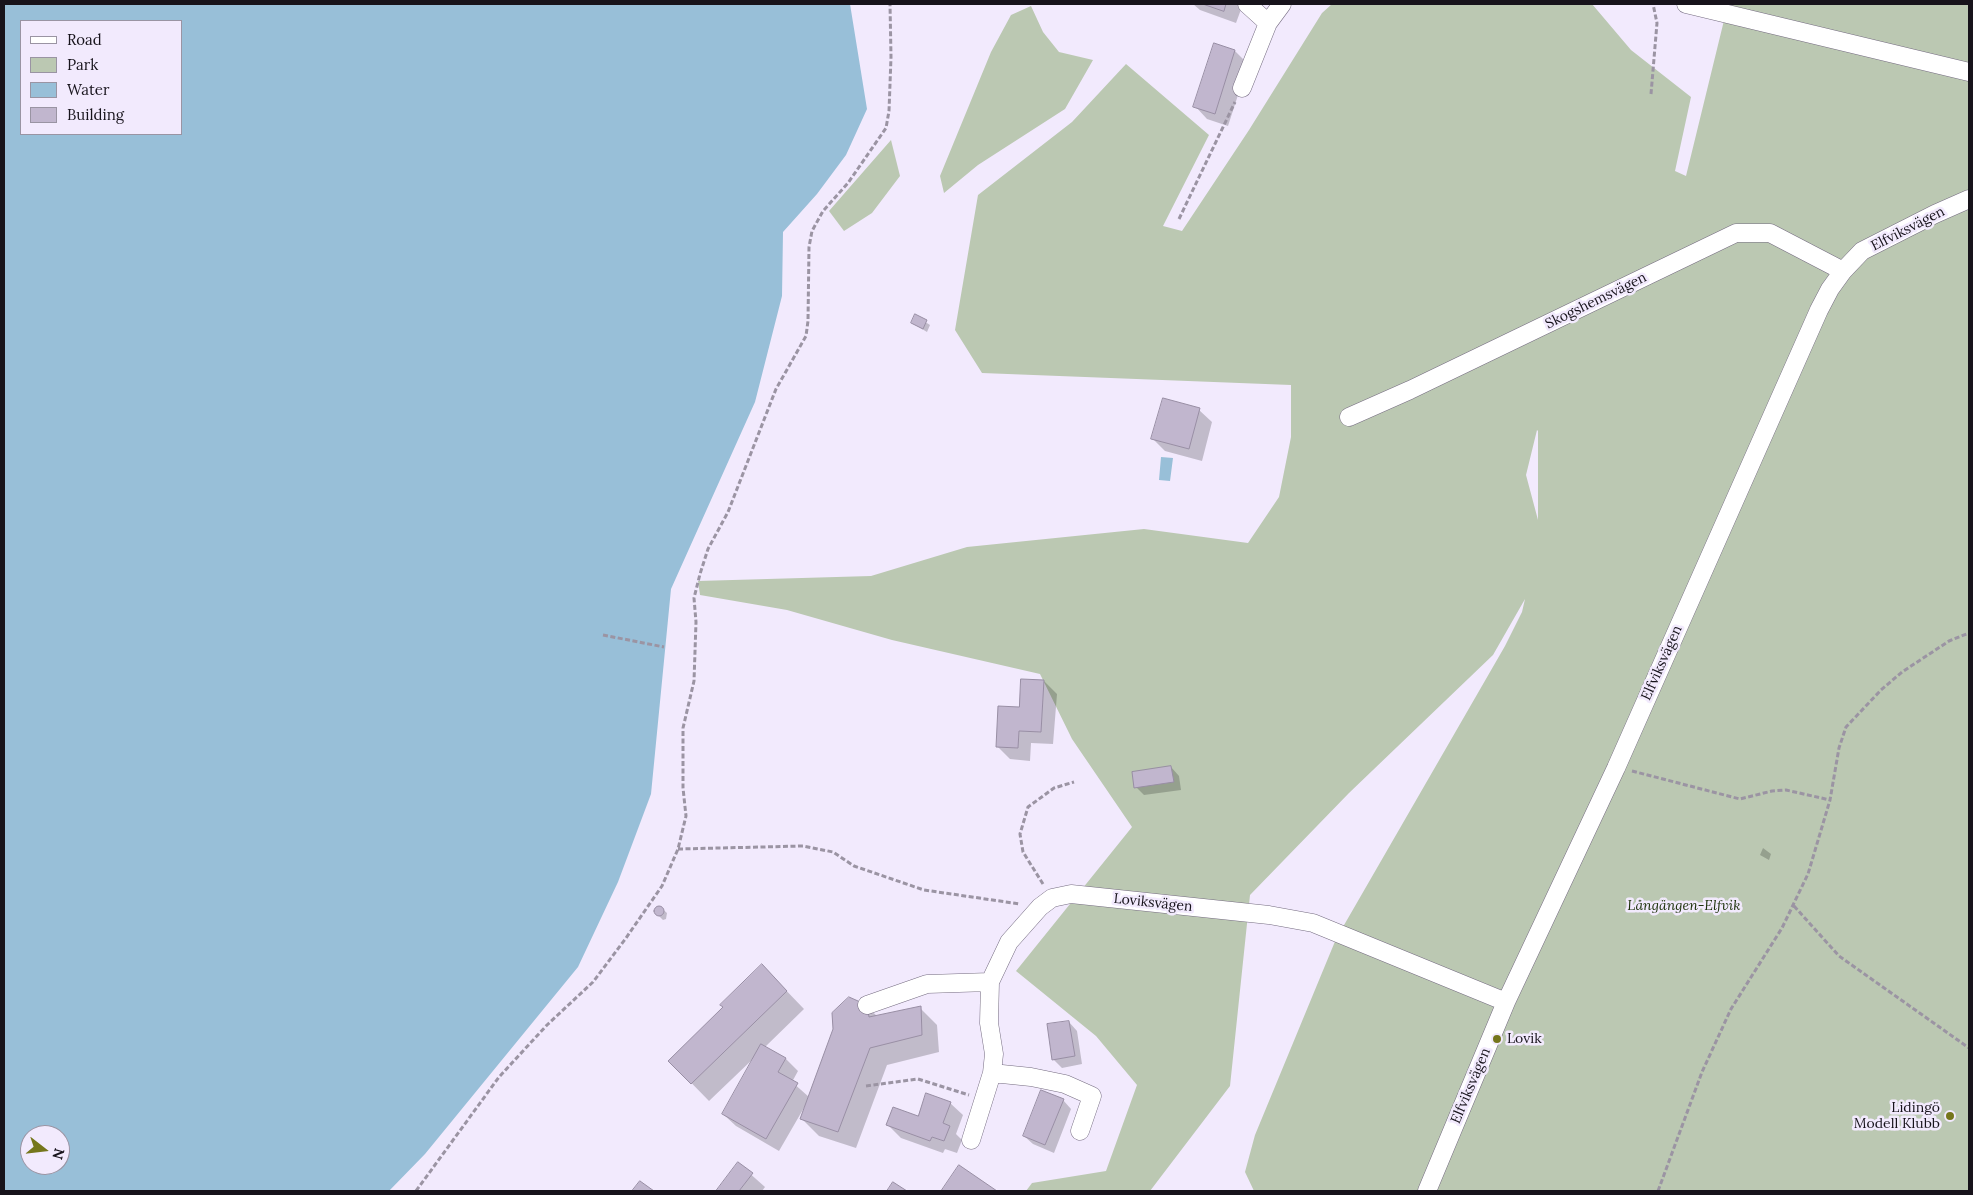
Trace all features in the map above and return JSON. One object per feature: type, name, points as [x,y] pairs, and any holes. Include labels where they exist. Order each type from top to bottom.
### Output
[{"type":"street","points":[[1247,4],[1268,23]]},
{"type":"street","points":[[1242,88],[1268,23],[1282,4]]},
{"type":"street","points":[[1686,4],[1969,72]]},
{"type":"street","name":"Elfviksvägen","points":[[1427,1191],[1506,1002],[1616,768],[1830,289],[1862,251],[1969,198]]},
{"type":"street","name":"Skogshemsvägen","points":[[1349,417],[1410,390],[1736,233],[1770,233],[1844,271]]},
{"type":"street","name":"Loviksvägen","points":[[1046,903],[1071,894],[1269,915],[1314,923],[1506,1002]]},
{"type":"street","points":[[971,1140],[992,1072],[994,1054],[989,1022],[990,982],[1009,942],[1046,903]]},
{"type":"street","points":[[867,1005],[927,984],[990,982]]},
{"type":"street","points":[[992,1072],[1065,1084],[1092,1096],[1080,1131]]},
{"type":"path","points":[[416,1191],[499,1078],[547,1025],[593,982],[662,886],[678,849],[686,816],[683,788],[682,728],[694,681],[696,622],[694,598],[700,574],[708,549],[728,512],[776,389],[806,336],[809,247],[812,231],[823,211],[848,183],[886,128],[889,112],[891,56],[890,4]]},
{"type":"path","points":[[1651,94],[1657,23],[1653,4]]},
{"type":"path","points":[[1179,219],[1242,88]]},
{"type":"path","points":[[1658,1191],[1702,1072],[1731,1009],[1782,928],[1808,874],[1830,800],[1839,748],[1846,727],[1881,690],[1902,672],[1949,640],[1969,633]]},
{"type":"path","points":[[604,635],[664,648]]},
{"type":"path","points":[[1616,768],[1740,799],[1772,791],[1786,790],[1830,800]]},
{"type":"path","points":[[1046,903],[1026,859],[1020,834],[1028,807],[1054,788],[1074,782]]},
{"type":"path","points":[[678,849],[803,846],[833,852],[854,866],[924,890],[1046,903]]},
{"type":"path","points":[[1794,906],[1839,956],[1969,1048]]},
{"type":"path","points":[[866,1086],[913,1078],[924,1079],[983,1100]]},
{"type":"green space","name":"Långängen-Elfvik","points":[[1332,4],[1592,4],[1631,50],[1691,97],[1675,171],[1686,176],[1728,4],[1969,4],[1969,1191],[1254,1191],[1245,1172],[1255,1135],[1336,939],[1505,646],[1522,612],[1525,599],[1493,655],[1349,793],[1250,895],[1230,1086],[1150,1191],[1026,1191],[1032,1183],[1106,1171],[1137,1085],[1096,1036],[1016,971],[1132,827],[1072,739],[1040,674],[892,640],[787,610],[700,595],[698,581],[871,576],[967,547],[1144,529],[1248,543],[1279,497],[1291,437],[1291,385],[982,373],[955,330],[978,195],[1072,122],[1126,64],[1209,135],[1163,226],[1182,231],[1249,130],[1322,13]],"holes":[[[1538,431],[1538,520],[1526,475]]]},
{"type":"green space","points":[[1031,6],[1043,32],[1059,52],[1093,60],[1065,109],[978,165],[944,193],[940,176],[991,52],[1011,15]]},
{"type":"green space","points":[[891,140],[900,176],[872,213],[844,231],[829,211]]},
{"type":"water","points":[[4,4],[850,4],[867,109],[846,155],[817,194],[783,232],[782,296],[755,402],[671,589],[651,794],[618,882],[578,967],[425,1154],[389,1191],[4,1191]]},
{"type":"water","points":[[1161,457],[1173,458],[1170,481],[1159,480]]},
{"type":"building","points":[[1203,4],[1226,4],[1224,11]]},
{"type":"building","points":[[1214,43],[1235,50],[1215,114],[1193,107]]},
{"type":"building","points":[[915,314],[927,320],[923,329],[911,323]]},
{"type":"building","points":[[1163,398],[1200,408],[1189,449],[1151,439]]},
{"type":"building","points":[[1021,679],[1044,680],[1041,732],[1019,731],[1018,748],[996,747],[998,706],[1019,707]]},
{"type":"building","points":[[1171,766],[1174,782],[1134,788],[1132,772]]},
{"type":"building","points":[[657,906],[661,906],[664,911],[663,915],[657,916],[654,913],[654,909]]},
{"type":"building","points":[[762,964],[787,991],[691,1084],[668,1061],[723,1007],[720,1005]]},
{"type":"building","points":[[849,997],[867,1005],[869,1017],[921,1006],[922,1035],[870,1048],[838,1132],[800,1119],[833,1029],[832,1013]]},
{"type":"building","points":[[1069,1021],[1075,1056],[1052,1060],[1047,1024]]},
{"type":"building","points":[[761,1044],[786,1058],[778,1072],[798,1083],[766,1139],[722,1114]]},
{"type":"building","points":[[1041,1090],[1064,1099],[1045,1145],[1023,1136]]},
{"type":"building","points":[[926,1093],[951,1102],[943,1123],[950,1126],[944,1141],[932,1137],[930,1141],[886,1125],[893,1107],[918,1116]]},
{"type":"building","points":[[738,1162],[753,1173],[739,1191],[716,1191]]},
{"type":"building","points":[[959,1165],[997,1191],[942,1190]]},
{"type":"building","points":[[640,1181],[654,1191],[632,1191]]},
{"type":"building","points":[[893,1182],[907,1191],[887,1191]]},
{"type":"place","name":"Lovik","points":[[1497,1039]]},
{"type":"place","name":"Lidingö Modell Klubb","points":[[1950,1116]]}]
